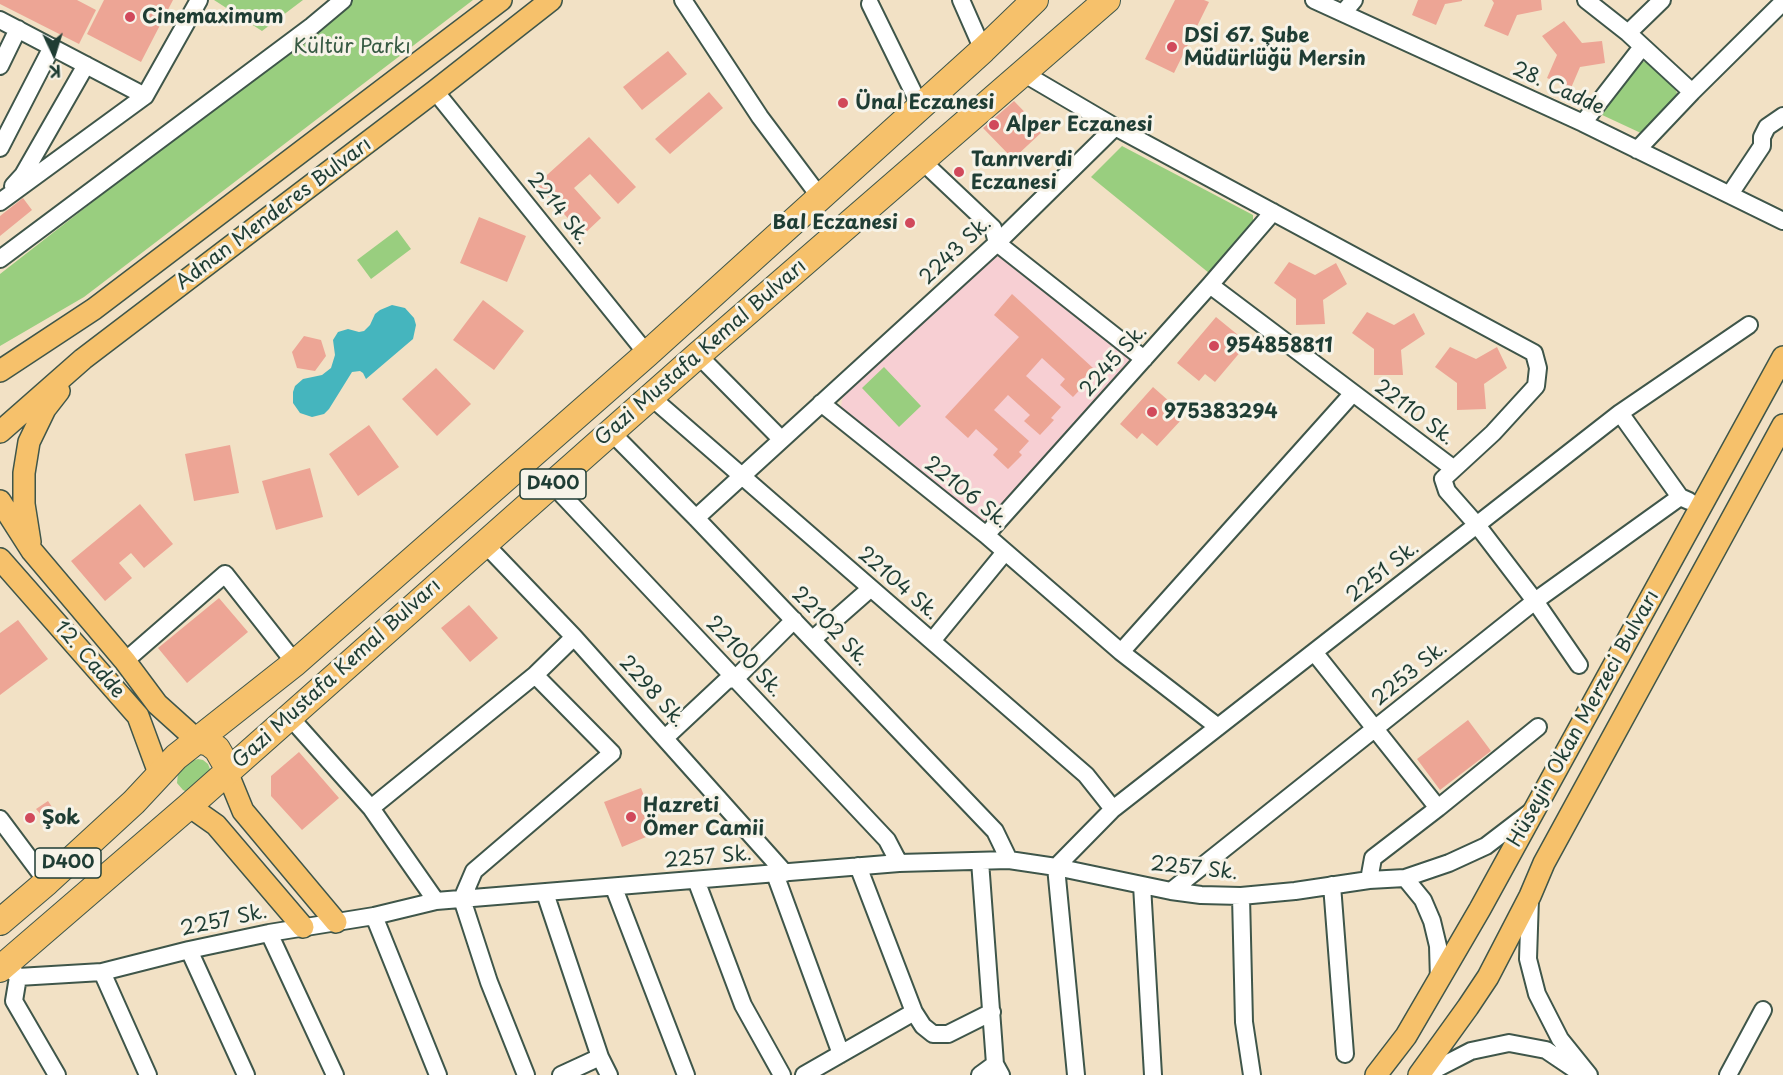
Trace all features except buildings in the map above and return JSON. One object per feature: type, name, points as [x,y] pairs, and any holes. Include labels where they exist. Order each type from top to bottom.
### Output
[{"type":"highway","name":"Gazi Mustafa Kemal Bulvarı","points":[[8,970],[484,543],[1107,0]]},
{"type":"highway","name":"Gazi Mustafa Kemal Bulvarı","points":[[0,922],[134,802],[176,757],[295,663],[647,354],[982,50],[1024,4]]},
{"type":"highway","points":[[197,740],[209,743],[217,749],[227,772]]},
{"type":"highway","points":[[159,773],[161,786],[166,794],[180,804],[189,806]]},
{"type":"main road","name":"Adnan Menderes Bulvarı","points":[[0,371],[94,309],[501,0]]},
{"type":"main road","name":"Adnan Menderes Bulvarı","points":[[0,432],[83,359],[551,0]]},
{"type":"main road","name":"Hüseyin Okan Merzeci Bulvarı","points":[[1376,1075],[1406,1036],[1439,980],[1783,357]]},
{"type":"main road","points":[[32,551],[24,504],[24,473],[29,442],[45,409],[83,359]]},
{"type":"main road","name":"Hüseyin Okan Merzeci Bulvarı","points":[[1419,1075],[1488,977],[1530,896],[1544,863],[1783,426]]},
{"type":"main road","name":"12. Cadde","points":[[0,501],[32,551],[125,661],[157,704],[197,740]]},
{"type":"main road","name":"12. Cadde","points":[[2,562],[138,716],[159,773]]},
{"type":"main road","points":[[227,772],[243,811],[336,922]]},
{"type":"main road","points":[[189,806],[216,825],[303,927]]},
{"type":"street","points":[[0,201],[146,96],[199,0]]},
{"type":"street","points":[[0,259],[343,0]]},
{"type":"street","points":[[683,0],[760,117],[820,197]]},
{"type":"street","points":[[961,0],[982,50]]},
{"type":"street","name":"28. Cadde","points":[[1314,0],[1349,6],[1636,150],[1783,220]]},
{"type":"street","points":[[1628,33],[1662,0]]},
{"type":"street","points":[[1588,1],[1628,33],[1692,92]]},
{"type":"street","points":[[1636,150],[1783,2]]},
{"type":"street","points":[[870,4],[920,106]]},
{"type":"street","points":[[0,20],[146,96]]},
{"type":"street","points":[[0,66],[18,29]]},
{"type":"street","points":[[0,148],[52,47]]},
{"type":"street","points":[[1583,123],[1642,47]]},
{"type":"street","points":[[0,201],[23,175],[86,65]]},
{"type":"street","points":[[1023,74],[1115,127],[1534,353],[1538,368],[1536,386],[1493,433],[1454,469]]},
{"type":"street","name":"2214 Sk.","points":[[435,91],[647,354]]},
{"type":"street","points":[[1730,194],[1762,146],[1762,136],[1767,127],[1783,116]]},
{"type":"street","name":"2243 Sk.","points":[[821,403],[997,243],[1115,127]]},
{"type":"street","points":[[921,160],[993,228],[997,243],[1144,359]]},
{"type":"street","name":"2245 Sk.","points":[[986,536],[1210,285],[1272,212]]},
{"type":"street","name":"22110 Sk.","points":[[1210,285],[1454,469],[1443,479],[1447,491],[1477,525],[1535,601],[1579,665]]},
{"type":"street","name":"2251 Sk.","points":[[1056,867],[1113,809],[1620,413],[1749,325]]},
{"type":"street","points":[[698,355],[781,439]]},
{"type":"street","points":[[1121,652],[1353,393]]},
{"type":"street","name":"22104 Sk.","points":[[651,397],[1086,775],[1113,809]]},
{"type":"street","points":[[696,518],[821,403]]},
{"type":"street","name":"22106 Sk.","points":[[821,403],[986,536],[1121,652],[1218,727]]},
{"type":"street","points":[[1620,413],[1680,497],[1701,506]]},
{"type":"street","name":"22102 Sk.","points":[[611,432],[813,639],[994,831],[1009,860]]},
{"type":"street","name":"22100 Sk.","points":[[552,484],[886,840],[899,863]]},
{"type":"street","name":"2253 Sk.","points":[[1172,891],[1535,601],[1680,497]]},
{"type":"street","name":"2298 Sk.","points":[[484,543],[574,637],[665,738],[780,873]]},
{"type":"street","points":[[932,641],[1005,552]]},
{"type":"street","points":[[125,661],[225,574],[295,663]]},
{"type":"street","points":[[813,639],[871,588]]},
{"type":"street","points":[[665,738],[728,680],[735,679],[794,620]]},
{"type":"street","points":[[371,808],[535,675],[574,637]]},
{"type":"street","points":[[1314,652],[1438,808]]},
{"type":"street","points":[[526,1075],[489,982],[462,899],[474,871],[612,753],[535,675]]},
{"type":"street","points":[[289,716],[371,808],[436,901]]},
{"type":"street","points":[[1369,880],[1372,858],[1538,727]]},
{"type":"street","name":"2257 Sk.","points":[[8,970],[102,972],[189,950],[269,933],[374,916],[436,901],[899,863],[1009,860],[1056,867],[1172,891],[1241,896],[1295,891],[1369,880],[1406,878],[1449,863],[1486,846],[1536,808]]},
{"type":"street","points":[[0,819],[47,882]]},
{"type":"street","points":[[980,861],[998,1070],[980,1075]]},
{"type":"street","points":[[858,866],[914,1012],[923,1026],[933,1034],[948,1034],[992,1012]]},
{"type":"street","points":[[1056,867],[1076,1075]]},
{"type":"street","points":[[780,873],[841,1054]]},
{"type":"street","points":[[1406,878],[1423,900],[1432,921],[1438,946],[1439,980]]},
{"type":"street","points":[[696,880],[743,1005],[782,1075]]},
{"type":"street","points":[[1142,885],[1153,1075]]},
{"type":"street","points":[[1332,885],[1345,1054]]},
{"type":"street","points":[[614,888],[686,1075]]},
{"type":"street","points":[[544,893],[600,1057],[609,1075]]},
{"type":"street","points":[[1241,896],[1244,1022],[1252,1075]]},
{"type":"street","points":[[1530,896],[1528,959],[1537,994],[1560,1039],[1589,1075]]},
{"type":"street","points":[[374,916],[438,1075]]},
{"type":"street","points":[[269,933],[335,1075]]},
{"type":"street","points":[[189,950],[246,1075]]},
{"type":"street","points":[[8,970],[14,1001],[57,1075]]},
{"type":"street","points":[[102,972],[148,1075]]},
{"type":"street","points":[[1728,1075],[1763,1010]]},
{"type":"street","points":[[804,1075],[914,1012]]},
{"type":"street","points":[[1428,1075],[1471,1051],[1509,1043],[1546,1050],[1582,1075]]},
{"type":"street","points":[[561,1075],[600,1057]]},
{"type":"shaded area","points":[[996,255],[1128,353],[1130,365],[991,521],[979,521],[841,407],[843,393]]},
{"type":"green space","points":[[214,0],[303,0],[262,31]]},
{"type":"green space","name":"Kültür Parkı","points":[[352,0],[473,0],[84,297],[0,346],[0,274]]},
{"type":"green space","points":[[1646,62],[1674,87],[1677,93],[1674,100],[1643,134],[1600,114],[1637,64]]},
{"type":"green space","points":[[1122,146],[1253,215],[1253,224],[1209,273],[1091,177]]},
{"type":"green space","points":[[397,230],[411,249],[371,279],[357,260]]},
{"type":"green space","points":[[884,367],[921,406],[899,427],[862,388]]},
{"type":"green space","points":[[198,759],[208,764],[210,774],[187,792],[177,783],[178,773],[192,761]]},
{"type":"water","points":[[392,305],[405,308],[414,318],[416,325],[413,339],[366,379],[360,371],[352,372],[324,414],[312,417],[300,413],[293,403],[295,386],[303,379],[322,375],[331,368],[335,355],[333,340],[338,332],[348,329],[364,331],[375,314]]},
{"type":"place","name":"Cinemaximum","points":[[130,17]]},
{"type":"place","name":"DSİ 67. Şube Müdürlüğü Mersin","points":[[1172,47]]},
{"type":"place","name":"Ünal Eczanesi","points":[[843,103]]},
{"type":"place","name":"Alper Eczanesi","points":[[994,125]]},
{"type":"place","name":"Tanrıverdi Eczanesi","points":[[959,172]]},
{"type":"place","name":"Bal Eczanesi","points":[[910,223]]},
{"type":"place","name":"954858811","points":[[1214,346]]},
{"type":"place","name":"975383294","points":[[1152,412]]},
{"type":"place","name":"Hazreti Ömer Camii","points":[[631,817]]},
{"type":"place","name":"Şok","points":[[30,818]]}]
